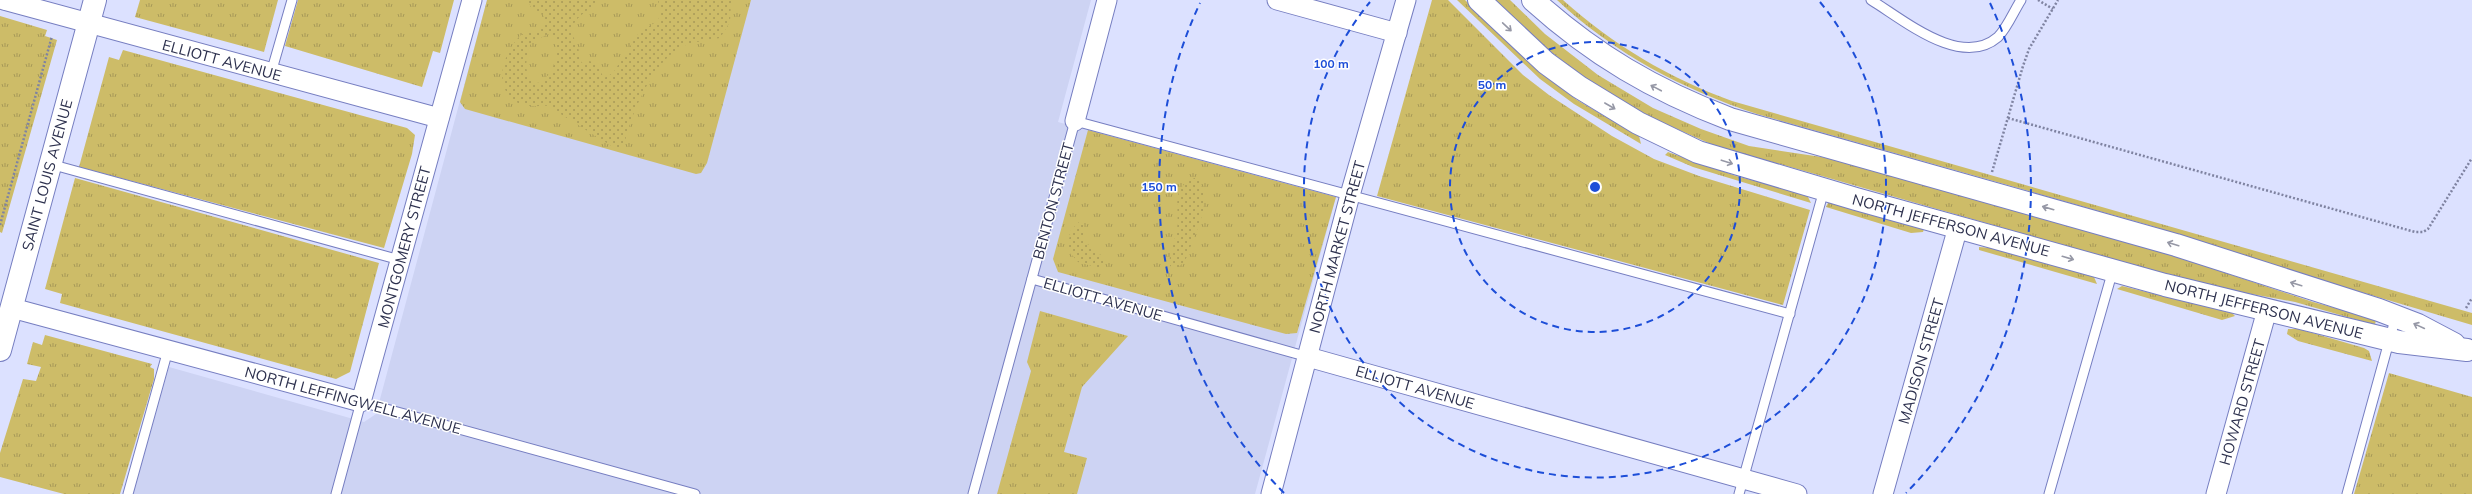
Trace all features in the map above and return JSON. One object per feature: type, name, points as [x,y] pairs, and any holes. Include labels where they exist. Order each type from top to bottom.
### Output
[{"type":"main road","name":"SAINT LOUIS AVENUE","points":[[0,350],[95,0]]},
{"type":"main road","name":"NORTH JEFFERSON AVENUE","points":[[1479,0],[1546,63],[1596,98],[1638,122],[1698,152],[1824,190],[2112,270],[2390,340],[2469,351]]},
{"type":"main road","name":"NORTH JEFFERSON AVENUE","points":[[1533,0],[1578,38],[1613,63],[1667,93],[1730,119],[2114,226],[2396,316],[2469,351]]},
{"type":"street","name":"ELLIOTT AVENUE","points":[[4,0],[88,24],[440,118]]},
{"type":"street","name":"MONTGOMERY STREET","points":[[361,402],[472,0]]},
{"type":"street","name":"BENTON STREET","points":[[1075,120],[1107,0]]},
{"type":"street","points":[[1277,0],[1397,32]]},
{"type":"street","name":"NORTH MARKET STREET","points":[[1271,494],[1350,196],[1406,0]]},
{"type":"street","name":"MADISON STREET","points":[[1883,494],[1958,227]]},
{"type":"street","name":"NORTH LEFFINGWELL AVENUE","points":[[12,308],[361,402]]},
{"type":"street","name":"HOWARD STREET","points":[[2216,494],[2267,310]]},
{"type":"street","name":"ELLIOTT AVENUE","points":[[1308,356],[1741,486],[1798,494]]},
{"type":"lane","points":[[271,73],[292,0]]},
{"type":"lane","points":[[1871,0],[1938,40],[1954,47],[1968,49],[1983,46],[1999,36],[2021,0]]},
{"type":"lane","points":[[1075,120],[1350,196],[1790,314]]},
{"type":"lane","name":"BENTON STREET","points":[[973,494],[1075,120]]},
{"type":"lane","points":[[50,164],[400,260]]},
{"type":"lane","points":[[1741,486],[1824,190]]},
{"type":"lane","points":[[2049,494],[2112,270]]},
{"type":"lane","name":"ELLIOTT AVENUE","points":[[1032,279],[1308,356]]},
{"type":"lane","points":[[2347,494],[2396,316]]},
{"type":"lane","points":[[128,494],[168,350]]},
{"type":"lane","name":"MONTGOMERY STREET","points":[[336,494],[361,402]]},
{"type":"lane","name":"NORTH LEFFINGWELL AVENUE","points":[[361,402],[695,494]]},
{"type":"path","points":[[2038,0],[2053,9]]},
{"type":"path","points":[[1992,172],[2029,49],[2058,0]]},
{"type":"path","points":[[0,225],[52,36]]},
{"type":"path","points":[[2008,118],[2415,232],[2423,232],[2428,229],[2472,158]]},
{"type":"path","points":[[2466,308],[2472,298]]},
{"type":"shaded area","points":[[487,0],[1091,0],[1058,122],[1336,197],[1255,494],[133,494],[169,367],[364,422],[376,414]]},
{"type":"green space","points":[[140,0],[278,0],[264,52],[135,17]]},
{"type":"green space","points":[[298,0],[454,0],[440,53],[433,51],[422,87],[285,46]]},
{"type":"green space","points":[[487,0],[751,0],[707,163],[701,173],[696,174],[465,109],[460,102]]},
{"type":"green space","points":[[527,0],[597,0],[577,19],[574,24],[573,36],[578,47],[582,63],[590,61],[598,67],[604,78],[613,73],[639,32],[658,21],[660,14],[658,0],[731,0],[730,22],[720,38],[689,44],[677,50],[665,60],[655,73],[638,103],[624,147],[618,150],[562,115],[551,106],[523,105],[515,101],[508,94],[502,79],[508,53],[518,38],[525,33],[540,28],[545,18],[540,12],[532,9]],"holes":[[[550,33],[555,36],[556,50],[552,69],[549,75],[538,83],[529,76],[526,66],[531,43]]]},
{"type":"green space","points":[[1432,0],[1448,0],[1523,75],[1549,95],[1612,136],[1654,159],[1699,176],[1810,210],[1783,305],[1377,196]]},
{"type":"green space","points":[[1457,0],[1465,0],[1530,64],[1577,100],[1639,136],[1641,144],[1574,104],[1540,79]]},
{"type":"green space","points":[[1495,0],[1510,0],[1545,34],[1598,75],[1653,108],[1701,129],[1749,146],[1828,158],[2178,257],[2313,302],[2376,319],[2375,325],[2295,302],[2246,293],[2154,271],[1713,145],[1643,114],[1585,79],[1541,44]]},
{"type":"green space","points":[[1557,0],[1563,0],[1602,32],[1643,59],[1686,82],[1732,101],[2472,313],[2472,325],[2310,277],[2152,226],[1757,114],[1702,93],[1651,68],[1602,37]]},
{"type":"green space","points":[[0,16],[47,30],[45,36],[57,40],[2,233],[0,232]]},
{"type":"green space","points":[[123,50],[407,128],[415,135],[412,154],[384,248],[79,167],[109,57],[119,60]]},
{"type":"green space","points":[[1088,130],[1336,197],[1297,333],[1286,334],[1058,272],[1053,259]]},
{"type":"green space","points":[[1668,152],[1736,176],[1807,195],[1811,203],[1693,167],[1665,155]]},
{"type":"green space","points":[[1197,177],[1201,185],[1204,201],[1202,217],[1185,260],[1176,268],[1170,266],[1170,261],[1177,229],[1177,206],[1179,192],[1182,186],[1188,181]]},
{"type":"green space","points":[[75,178],[379,263],[350,372],[336,379],[60,303],[62,294],[45,289]]},
{"type":"green space","points":[[1828,203],[1924,229],[1923,232],[1911,233],[1826,207]]},
{"type":"green space","points":[[1079,222],[1084,223],[1085,242],[1104,258],[1104,264],[1099,268],[1078,262],[1067,249],[1071,230]]},
{"type":"green space","points":[[1979,247],[1991,248],[2094,277],[2097,284],[1979,250]]},
{"type":"green space","points":[[2122,286],[2232,313],[2235,316],[2222,320],[2117,289]]},
{"type":"green space","points":[[1040,311],[1128,336],[1082,387],[1064,452],[1087,458],[1077,494],[997,494],[1031,371],[1027,362]]},
{"type":"green space","points":[[2288,329],[2299,329],[2364,348],[2369,351],[2372,361],[2298,341],[2287,334]]},
{"type":"green space","points":[[45,335],[152,364],[150,367],[154,369],[154,379],[120,494],[64,494],[0,477],[0,453],[23,379],[36,381],[41,367],[27,364],[33,342],[42,345]]},
{"type":"green space","points":[[2389,373],[2472,397],[2472,494],[2354,494]]}]
